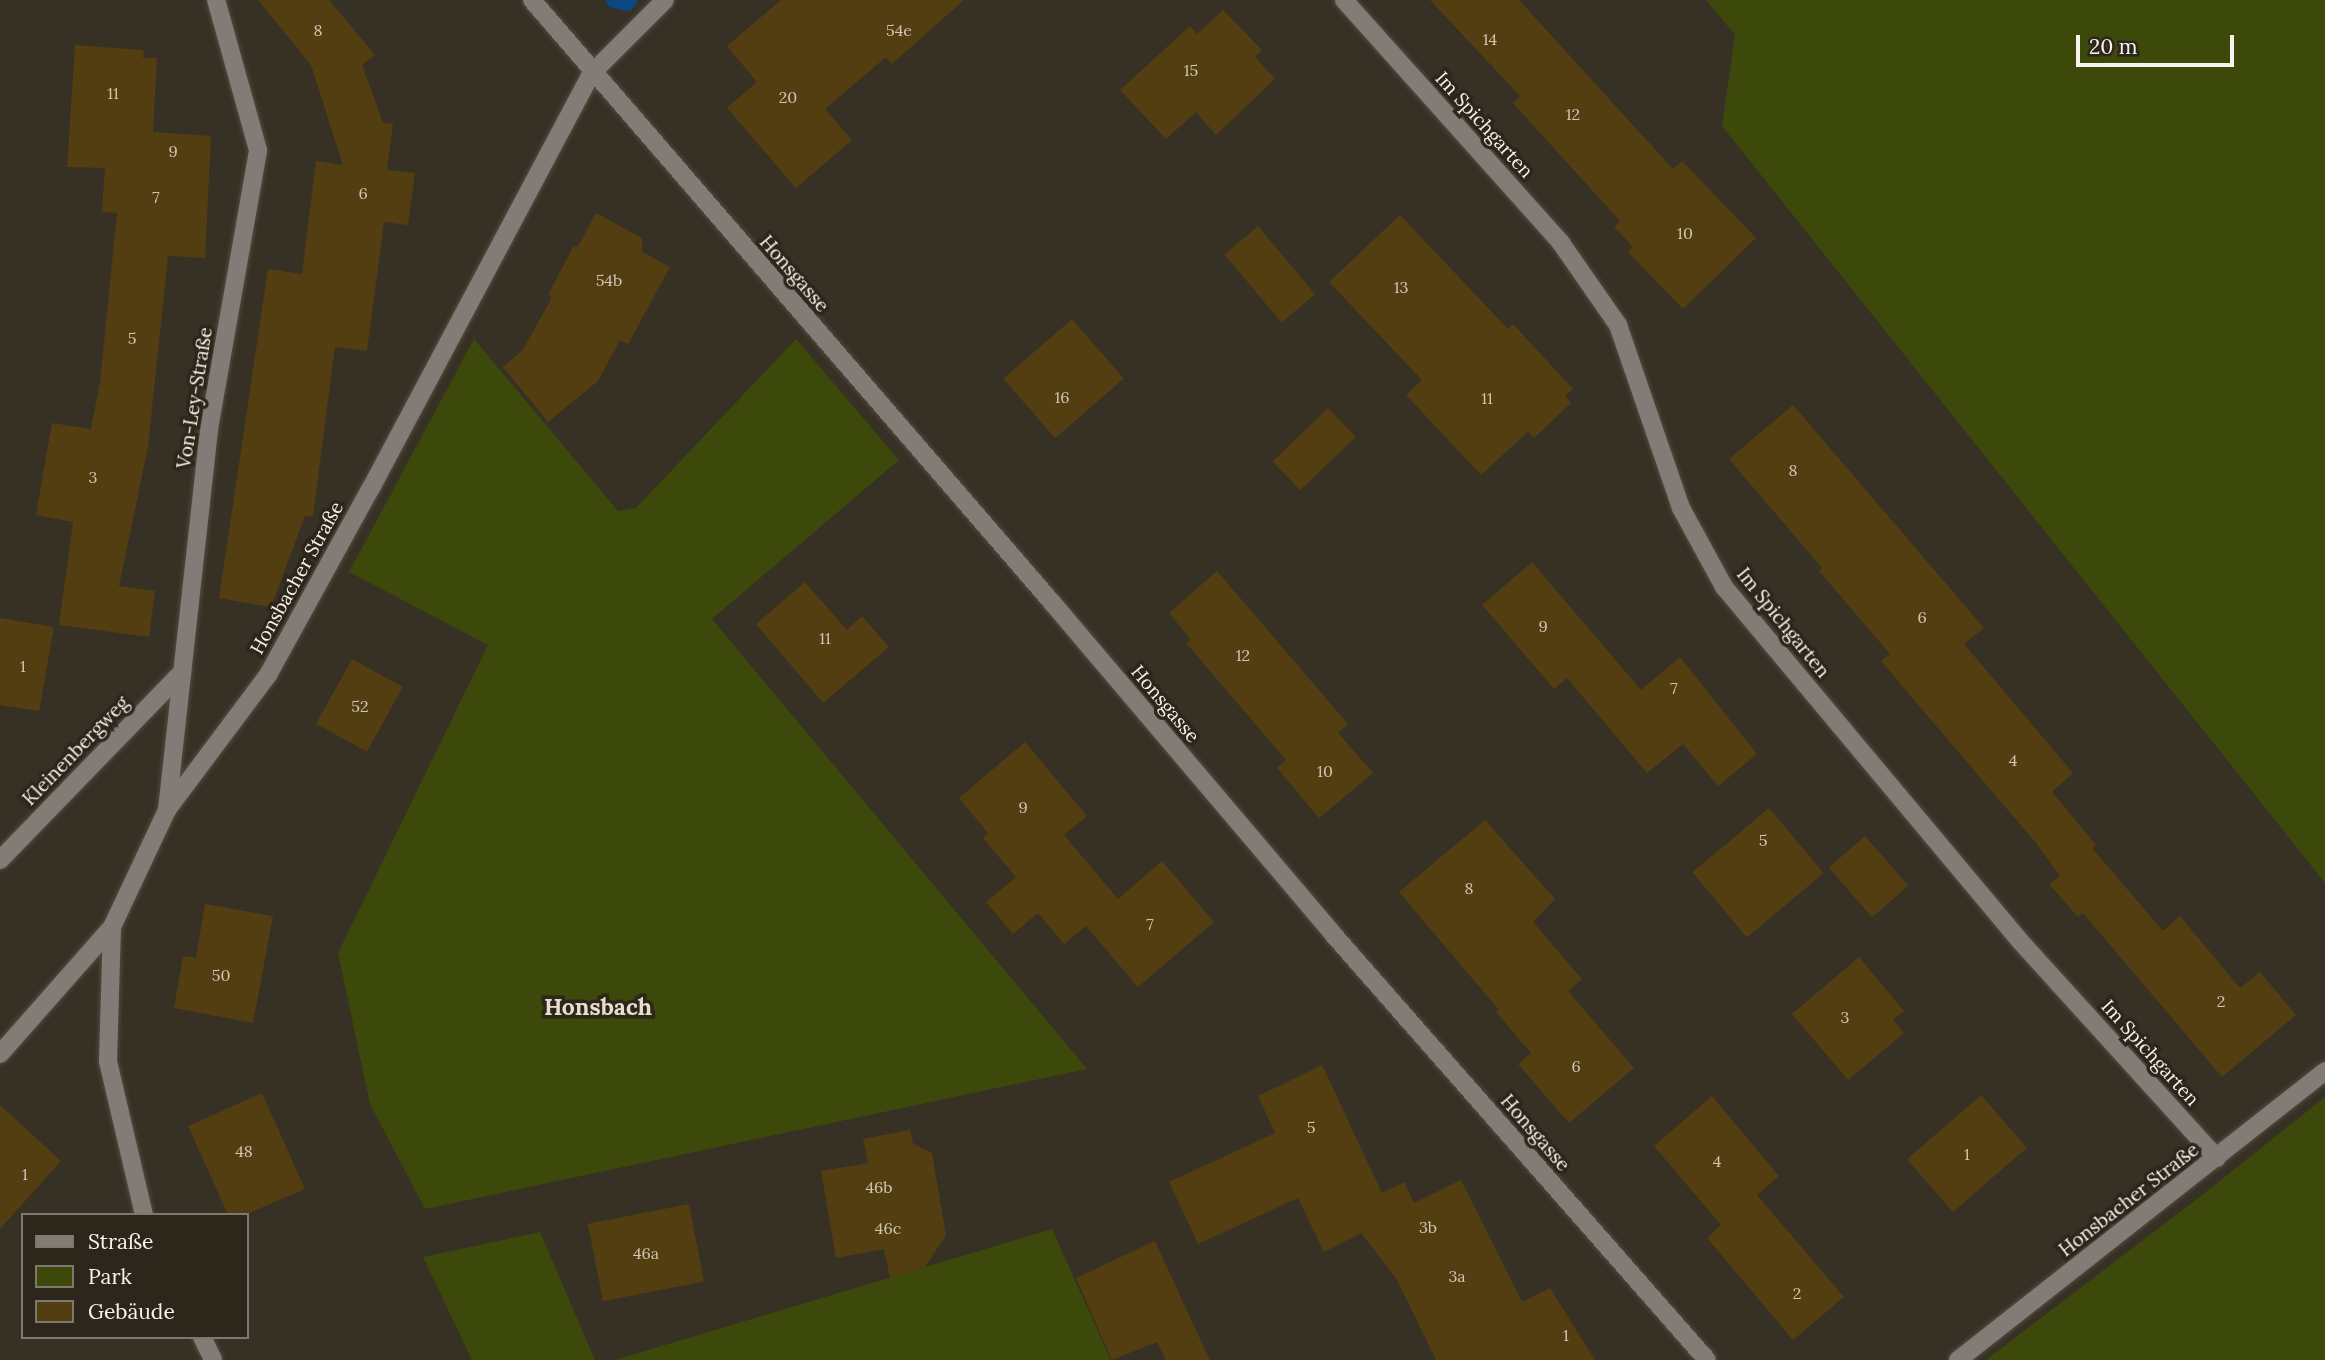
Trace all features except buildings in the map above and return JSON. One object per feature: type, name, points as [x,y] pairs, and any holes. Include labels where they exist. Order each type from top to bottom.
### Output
[{"type":"street","name":"Von-Ley-Straße","points":[[167,810],[209,429],[258,150],[216,0]]},
{"type":"street","points":[[532,0],[592,73]]},
{"type":"street","name":"Honsbacher Straße","points":[[144,1213],[107,1061],[112,927],[167,810],[268,675],[372,488],[592,73],[665,0]]},
{"type":"street","name":"Im Spichgarten","points":[[1344,0],[1561,243],[1618,325],[1681,508],[1724,587],[2020,941],[2217,1158]]},
{"type":"street","name":"Honsgasse","points":[[592,73],[1055,606],[1332,933],[1707,1360]]},
{"type":"street","name":"Kleinenbergweg","points":[[0,860],[182,672]]},
{"type":"street","points":[[0,1054],[112,927]]},
{"type":"street","name":"Honsbacher Straße","points":[[1958,1360],[2325,1071]]},
{"type":"street","points":[[203,1339],[213,1360]]},
{"type":"green space","points":[[1706,0],[2325,0],[2325,883],[1722,126],[1735,35]]},
{"type":"green space","points":[[474,339],[618,511],[636,508],[796,339],[899,460],[712,619],[1087,1069],[425,1209],[370,1104],[338,953],[488,645],[349,572]]},
{"type":"green space","points":[[2325,1097],[2325,1360],[1986,1360],[2206,1192]]},
{"type":"green space","points":[[1052,1229],[1111,1360],[615,1360]]},
{"type":"green space","points":[[540,1232],[595,1360],[472,1360],[423,1257]]},
{"type":"waterway","name":"Honsbach","points":[[614,0],[627,3],[629,0]]},
{"type":"district","name":"Honsbach","points":[[598,1007]]}]
